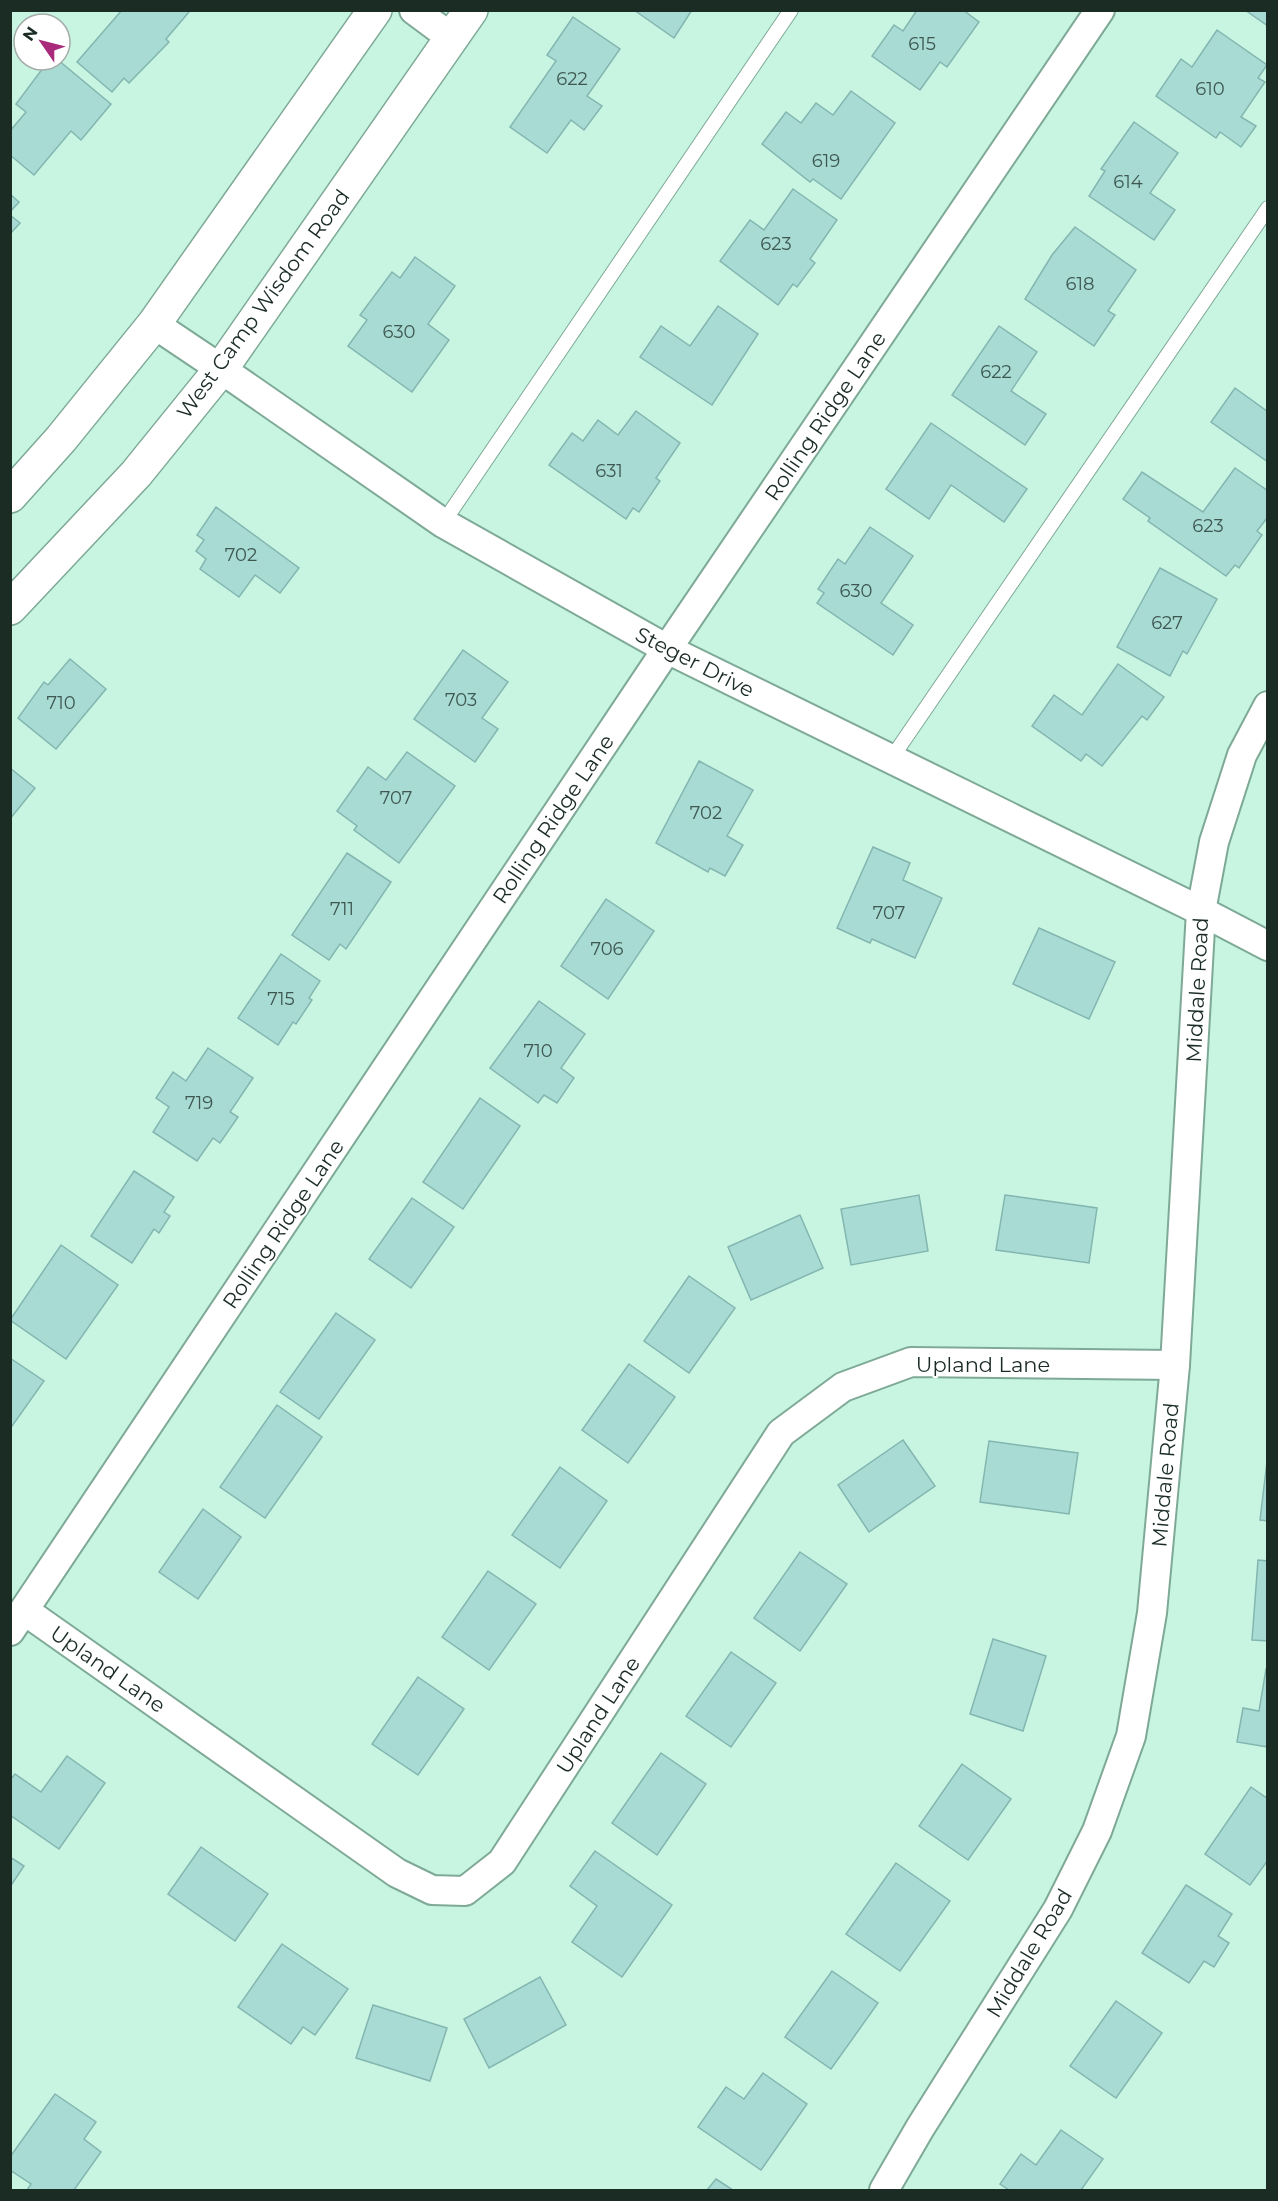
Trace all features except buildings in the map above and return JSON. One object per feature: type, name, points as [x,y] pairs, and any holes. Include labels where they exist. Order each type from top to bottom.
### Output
[{"type":"main road","points":[[10,496],[61,439],[153,324],[375,10]]},
{"type":"main road","name":"West Camp Wisdom Road","points":[[10,608],[136,474],[221,369],[453,39],[471,10]]},
{"type":"street","points":[[414,10],[453,39]]},
{"type":"street","name":"Rolling Ridge Lane","points":[[18,1621],[667,649],[1100,10]]},
{"type":"street","name":"Steger Drive","points":[[153,324],[443,523],[667,649],[1268,946]]},
{"type":"street","name":"Middale Road","points":[[884,2190],[920,2128],[1058,1909],[1097,1831],[1131,1736],[1152,1614],[1175,1365],[1201,911],[1214,842],[1235,776],[1242,755],[1268,705]]},
{"type":"street","name":"Upland Lane","points":[[18,1621],[397,1874],[432,1890],[465,1891],[502,1862],[781,1433],[843,1387],[911,1362],[1175,1365]]},
{"type":"lane","points":[[443,523],[791,10]]},
{"type":"lane","points":[[891,759],[1268,208]]}]
